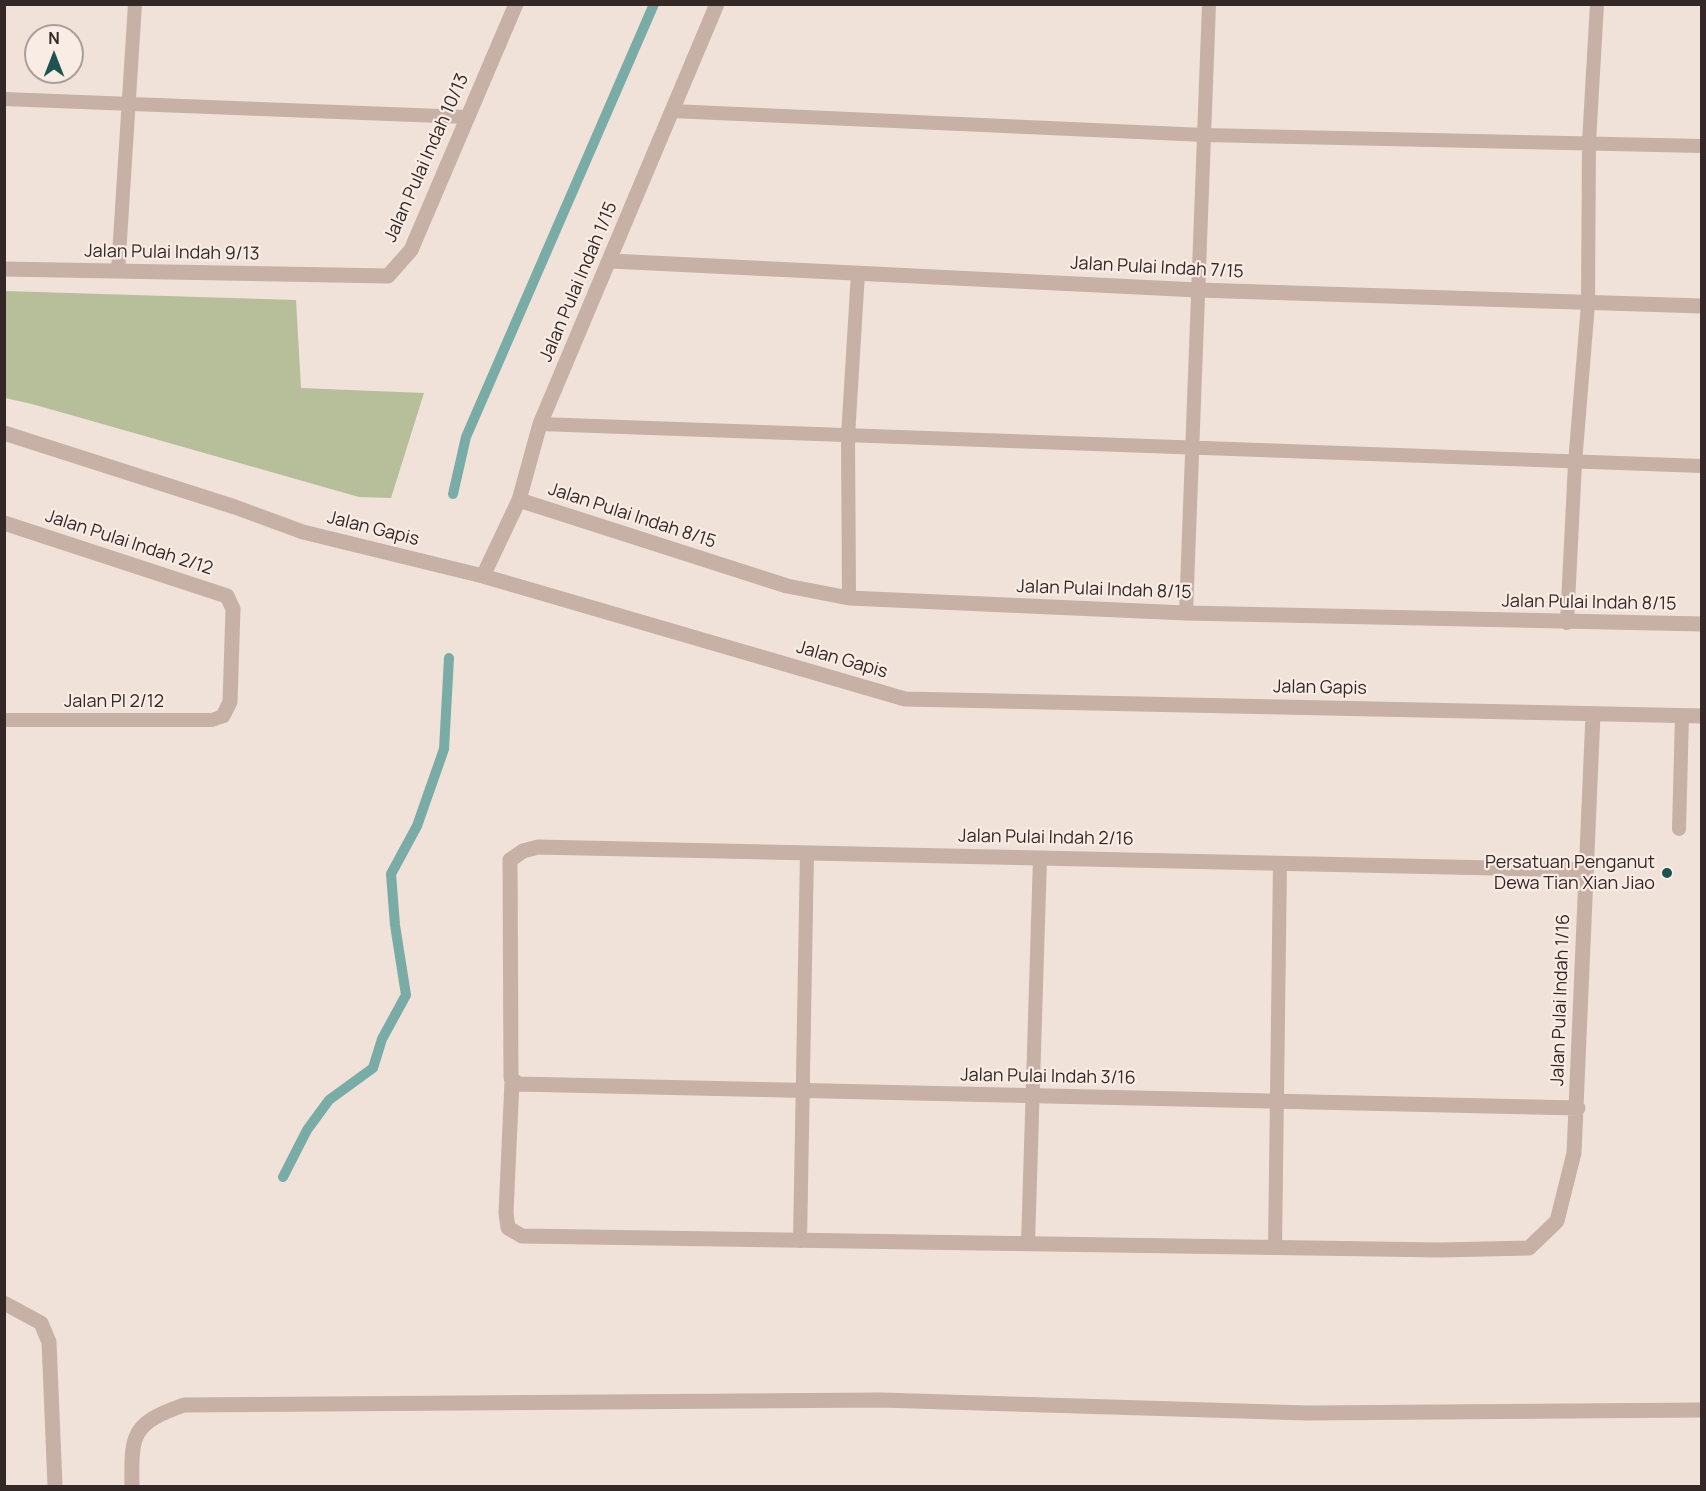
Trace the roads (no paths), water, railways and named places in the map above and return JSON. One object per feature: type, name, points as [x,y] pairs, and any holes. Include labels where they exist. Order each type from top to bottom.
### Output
[{"type":"street","name":"Jalan Pulai Indah 10/13","points":[[338,276],[388,276],[411,250],[516,4]]},
{"type":"street","name":"Jalan Pulai Indah 1/15","points":[[483,576],[519,500],[540,424],[611,261],[717,4]]},
{"type":"street","name":"Jalan Pulai Indah 7/15","points":[[611,261],[1198,290],[1701,306]]},
{"type":"street","name":"Jalan Pulai Indah 9/13","points":[[4,269],[338,276]]},
{"type":"street","name":"Jalan Gapis","points":[[4,433],[235,507],[303,532],[483,576],[905,699],[1701,716]]},
{"type":"street","name":"Jalan Pulai Indah 8/15","points":[[519,500],[787,586],[849,598],[1186,613],[1701,624]]},
{"type":"street","name":"Jalan Pulai Indah 2/12","points":[[4,523],[227,596],[233,609],[230,702],[223,716]]},
{"type":"street","name":"Jalan Pulai Indah 1/16","points":[[515,1083],[506,1214],[508,1228],[522,1236],[1441,1250],[1529,1248],[1557,1221],[1574,1153],[1578,1108],[1585,870],[1593,714]]},
{"type":"street","name":"Jalan Pulai Indah 2/16","points":[[515,1083],[510,860],[523,851],[538,847],[1585,870]]},
{"type":"street","name":"Jalan Pulai Indah 3/16","points":[[515,1083],[1578,1108]]},
{"type":"street","points":[[4,1303],[41,1323],[49,1342],[56,1486]]},
{"type":"street","points":[[132,1486],[132,1448],[136,1434],[155,1415],[184,1405],[881,1400],[1307,1413],[1701,1410]]},
{"type":"lane","points":[[118,271],[135,4]]},
{"type":"lane","points":[[1186,613],[1209,4]]},
{"type":"lane","points":[[1567,622],[1575,463],[1588,304],[1589,142],[1597,4]]},
{"type":"lane","points":[[4,99],[130,102],[466,117]]},
{"type":"lane","points":[[672,111],[1204,135],[1701,146]]},
{"type":"lane","points":[[849,598],[848,436],[858,273]]},
{"type":"lane","points":[[540,424],[1701,466]]},
{"type":"lane","name":"Jalan PI 2/12","points":[[4,720],[212,720],[223,716]]},
{"type":"lane","points":[[1679,830],[1682,716]]},
{"type":"lane","points":[[800,1241],[807,853]]},
{"type":"lane","points":[[1028,1243],[1040,858]]},
{"type":"lane","points":[[1275,1248],[1280,863]]},
{"type":"waterway","points":[[453,494],[466,437],[654,4]]},
{"type":"waterway","points":[[283,1177],[307,1130],[329,1100],[373,1068],[382,1039],[406,995],[395,925],[391,874],[417,826],[444,749],[449,658]]},
{"type":"place","name":"Persatuan Penganut Dewa Tian Xian Jiao","points":[[1667,873]]}]
